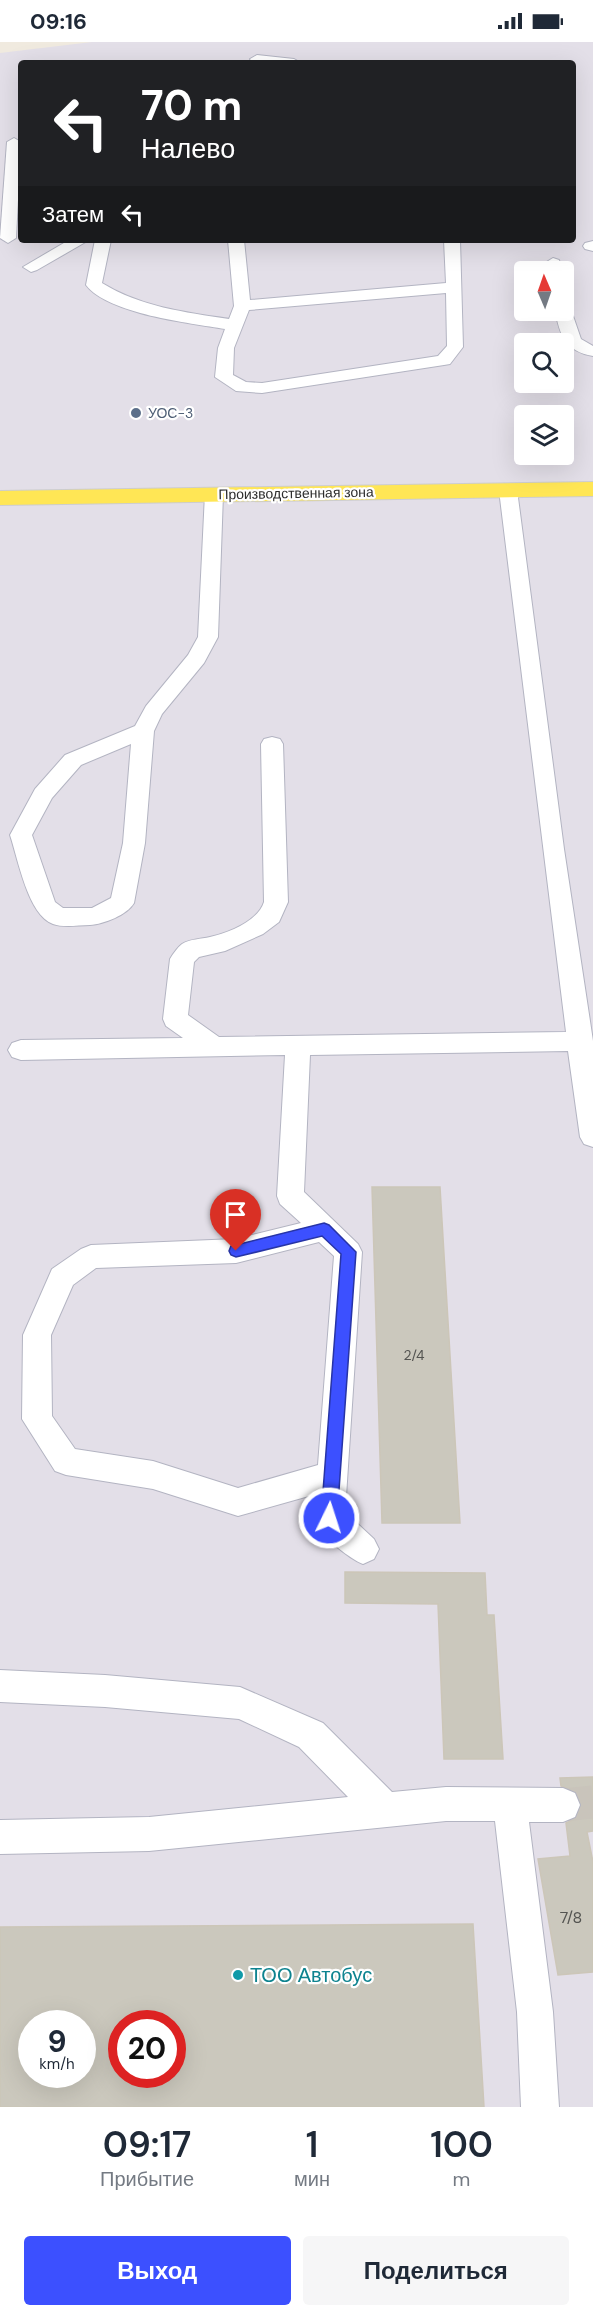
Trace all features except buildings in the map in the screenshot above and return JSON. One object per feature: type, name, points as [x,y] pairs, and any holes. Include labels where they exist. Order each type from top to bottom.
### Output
[{"type":"main road","name":"Производственная зона","points":[[0,498],[593,489]]},
{"type":"street","points":[[256,59],[266,60]]},
{"type":"street","points":[[8,238],[12,142]]},
{"type":"street","points":[[31,267],[75,243]]},
{"type":"street","points":[[102,243],[94,285],[106,293],[154,312],[234,325]]},
{"type":"street","points":[[236,243],[242,306],[226,348],[224,377],[242,387],[262,388],[444,360],[455,347],[452,243]]},
{"type":"street","points":[[242,306],[455,287]]},
{"type":"street","points":[[566,321],[572,341],[584,350],[593,351]]},
{"type":"street","points":[[508,490],[553,849],[593,1137]]},
{"type":"street","points":[[143,731],[73,760],[43,794],[21,835],[45,906],[58,917],[96,916],[122,903],[134,843],[143,731],[153,711],[197,658],[208,637],[214,494]]},
{"type":"street","points":[[214,1047],[175,1019],[182,959],[192,949],[217,945],[255,928],[272,916],[276,902],[272,744]]},
{"type":"street","points":[[21,1050],[580,1041]]},
{"type":"street","points":[[298,1045],[290,1196],[348,1252],[329,1518],[363,1550]]},
{"type":"street","points":[[324,1229],[236,1251],[91,1257],[62,1277],[37,1335],[37,1419],[66,1461],[153,1475],[238,1502],[332,1475]]},
{"type":"street","points":[[0,1686],[105,1691],[240,1703],[311,1735],[385,1810]]},
{"type":"street","points":[[0,1837],[149,1834],[446,1804],[563,1805]]},
{"type":"street","points":[[510,1805],[535,2012],[540,2107]]},
{"type":"shaded area","points":[[92,42],[593,42],[593,2107],[0,2107],[0,53]]},
{"type":"tunnel","points":[[563,1805],[593,1802]]},
{"type":"place","name":"УОС-3","points":[[136,413]]},
{"type":"place","name":"ТОО Автобус","points":[[238,1975]]},
{"type":"route","points":[[236,1251],[324,1229],[348,1252],[329,1518]]}]
